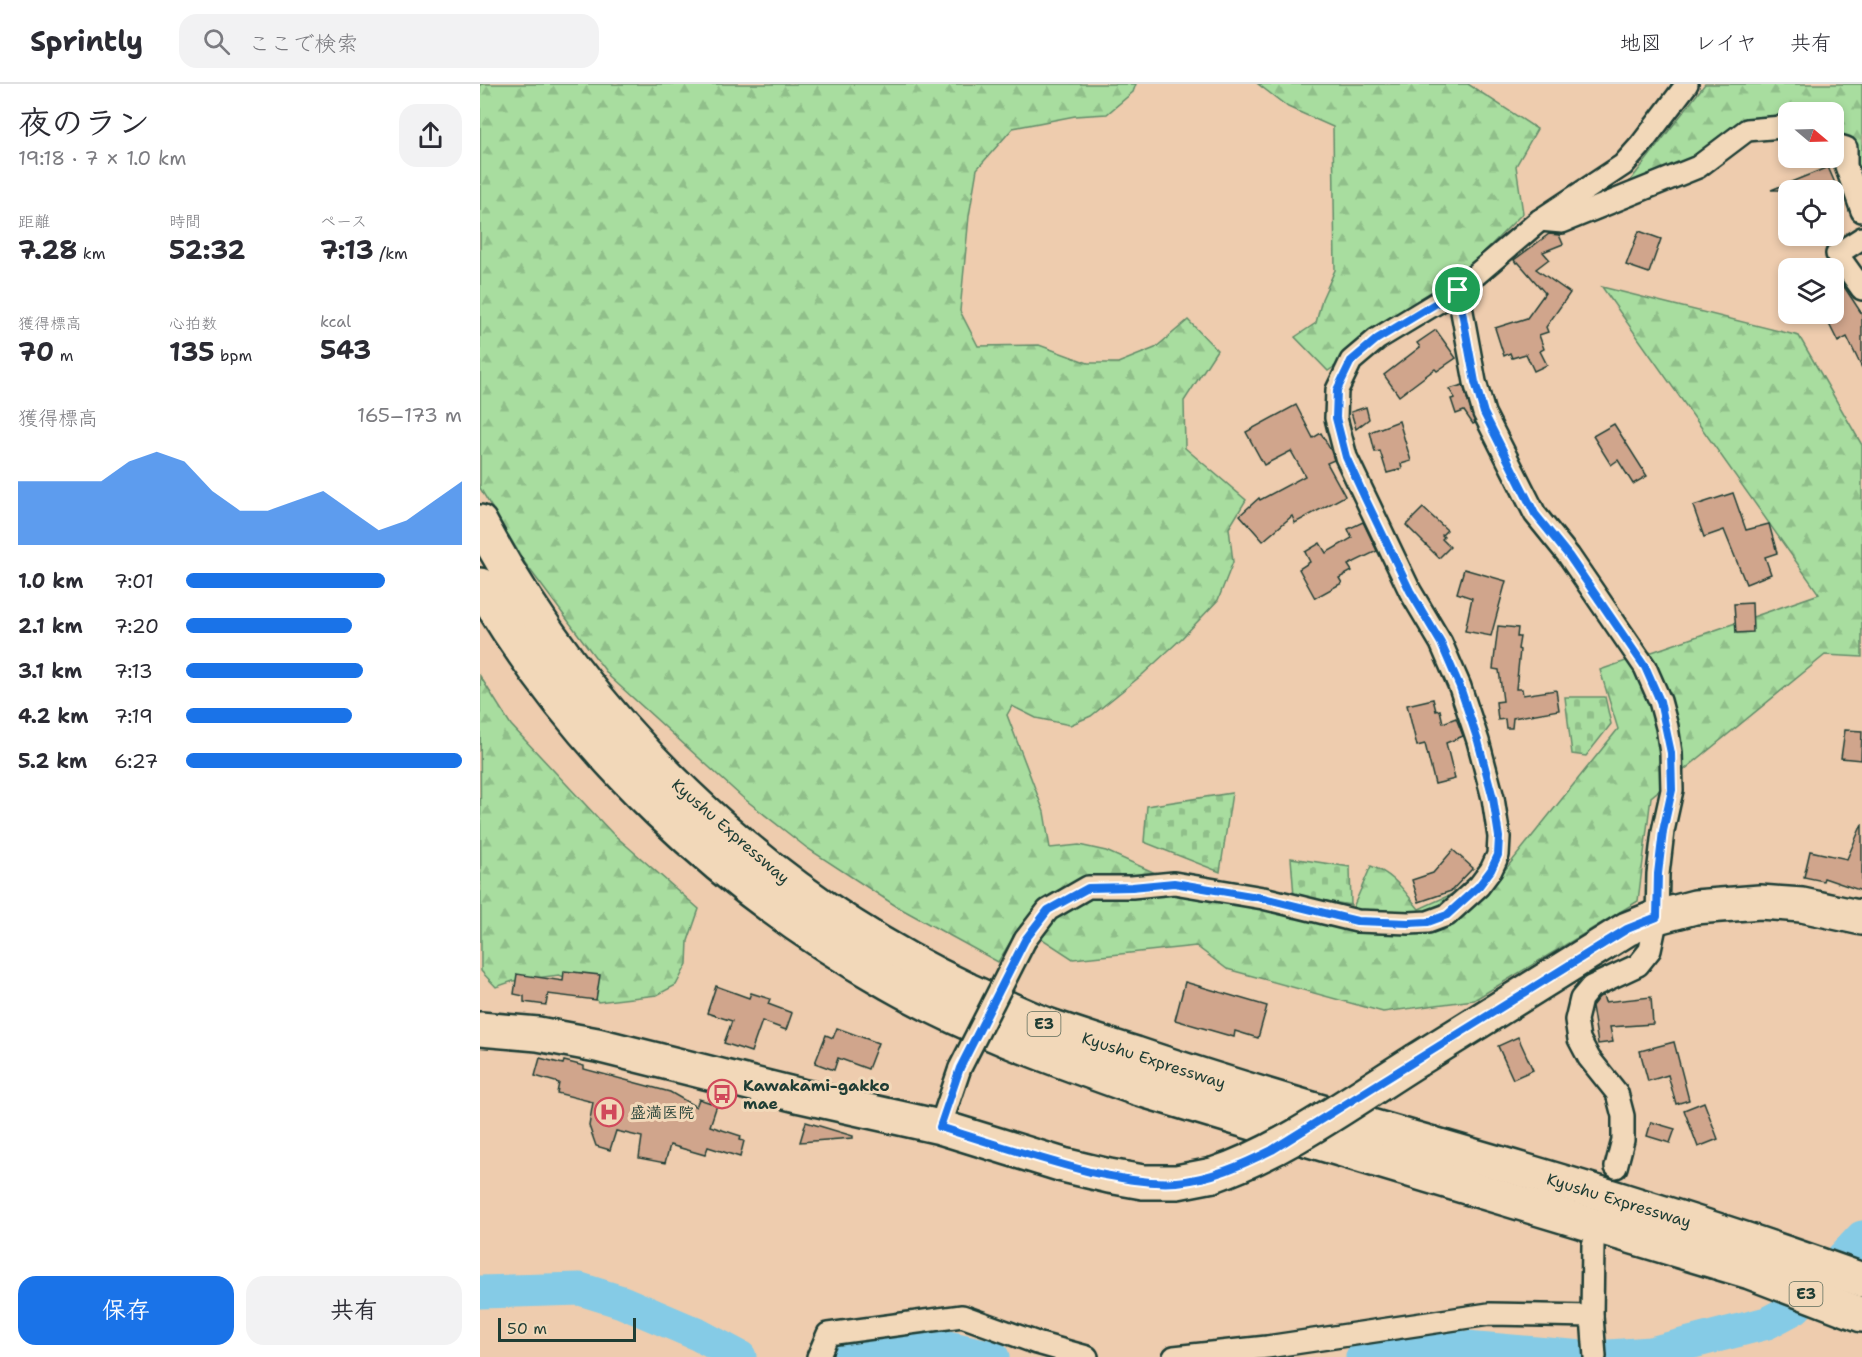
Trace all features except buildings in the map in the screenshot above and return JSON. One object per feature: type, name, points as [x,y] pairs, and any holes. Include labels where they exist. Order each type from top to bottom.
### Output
[{"type":"main road","name":"Kyushu Expressway","points":[[480,522],[520,592],[560,651],[647,755],[745,848],[791,884],[850,924],[908,958],[965,988],[1047,1025],[1227,1085],[1780,1251],[1862,1280]]},
{"type":"main road","name":"Kyushu Expressway","points":[[480,585],[535,670],[584,730],[670,822],[774,909],[831,949],[891,984],[954,1017],[1036,1053],[1136,1088],[1750,1272],[1862,1315]]},
{"type":"main road","points":[[480,1029],[538,1034],[597,1045],[801,1096],[940,1127],[1063,1165],[1109,1176],[1154,1182],[1177,1182],[1213,1175],[1239,1166],[1272,1150],[1627,929],[1657,917],[1695,907],[1760,902],[1802,905],[1862,918]]},
{"type":"street","points":[[940,1127],[960,1068],[1025,940],[1048,910],[1088,888],[1174,883],[1263,898],[1357,921],[1409,923],[1428,922],[1447,915],[1479,886],[1491,870],[1498,855],[1499,837],[1493,798],[1478,741],[1460,687],[1441,643],[1410,591],[1346,457],[1336,418],[1337,390],[1351,361],[1377,339],[1458,290],[1540,220],[1623,165],[1687,84]]},
{"type":"street","points":[[1540,220],[1562,222],[1698,167],[1747,130],[1778,128]]},
{"type":"street","points":[[1847,148],[1846,166],[1862,212]]},
{"type":"street","points":[[1862,238],[1837,254],[1862,289]]},
{"type":"street","points":[[1458,290],[1475,382],[1484,413],[1535,514],[1569,556],[1645,667],[1660,701],[1671,753],[1672,790],[1663,831],[1658,874],[1657,917],[1650,950],[1638,965],[1591,987],[1581,999],[1576,1020],[1579,1039],[1589,1058],[1617,1093],[1623,1116],[1623,1140],[1616,1167]]},
{"type":"street","points":[[1593,1245],[1592,1316],[1595,1347]]},
{"type":"street","points":[[1174,1357],[1278,1346],[1489,1314],[1592,1316]]},
{"type":"street","points":[[820,1350],[828,1335],[962,1316],[1037,1343],[1087,1357]]},
{"type":"green space","points":[[480,84],[1136,84],[1133,92],[1107,114],[1075,116],[1013,128],[977,169],[969,216],[960,311],[978,346],[1039,345],[1088,363],[1118,363],[1155,348],[1188,320],[1217,350],[1184,401],[1185,448],[1246,500],[1229,528],[1233,562],[1218,600],[1142,675],[1091,716],[1070,725],[1036,718],[1012,706],[1007,715],[1044,812],[1050,848],[1079,845],[1106,851],[1218,901],[1348,919],[1371,866],[1393,879],[1419,909],[1505,870],[1618,729],[1600,670],[1819,594],[1602,287],[1799,336],[1862,445],[1862,657],[1825,655],[1651,797],[1638,901],[1474,1000],[1383,1012],[1227,969],[1196,946],[1073,959],[1021,925],[998,962],[896,906],[807,848],[742,797],[610,677],[525,563],[480,488]]},
{"type":"green space","points":[[1258,84],[1468,84],[1537,129],[1516,166],[1523,213],[1452,284],[1328,371],[1295,337],[1316,323],[1322,299],[1335,270],[1333,127],[1288,107]]},
{"type":"green space","points":[[1705,84],[1862,84],[1862,198],[1844,145],[1844,102],[1778,102],[1778,127],[1697,163],[1631,188],[1630,181]]},
{"type":"green space","points":[[480,676],[511,725],[612,833],[699,909],[688,941],[687,964],[676,985],[657,995],[598,1002],[587,985],[559,975],[513,981],[496,987],[481,971]]},
{"type":"green space","points":[[1565,697],[1605,697],[1611,724],[1586,756],[1572,754]]},
{"type":"green space","points":[[1232,793],[1220,872],[1144,842],[1147,806]]},
{"type":"green space","points":[[1291,858],[1350,867],[1351,905],[1294,896]]},
{"type":"waterway","points":[[1595,1357],[1651,1353],[1767,1323],[1795,1308],[1862,1237]]},
{"type":"waterway","points":[[480,1292],[580,1289],[622,1302],[697,1334],[740,1357]]},
{"type":"waterway","points":[[848,1357],[939,1345],[993,1357]]},
{"type":"waterway","points":[[1362,1357],[1466,1347],[1583,1357]]},
{"type":"place","name":"Kawakami-gakko mae","points":[[722,1094]]},
{"type":"place","name":"盛満医院","points":[[609,1112]]},
{"type":"route","points":[[1458,290],[1475,382],[1484,413],[1535,514],[1569,556],[1645,667],[1660,701],[1671,753],[1672,790],[1663,831],[1658,874],[1657,917],[1627,929],[1272,1150],[1239,1166],[1213,1175],[1177,1182],[1143,1182],[1063,1165],[940,1127],[960,1068],[1025,940],[1048,910],[1088,888],[1174,883],[1263,898],[1357,921],[1409,923],[1428,922],[1447,915],[1479,886],[1491,870],[1498,855],[1499,837],[1493,798],[1478,741],[1460,687],[1441,643],[1410,591],[1346,457],[1336,418],[1337,390],[1351,361],[1377,339],[1458,290]]}]
